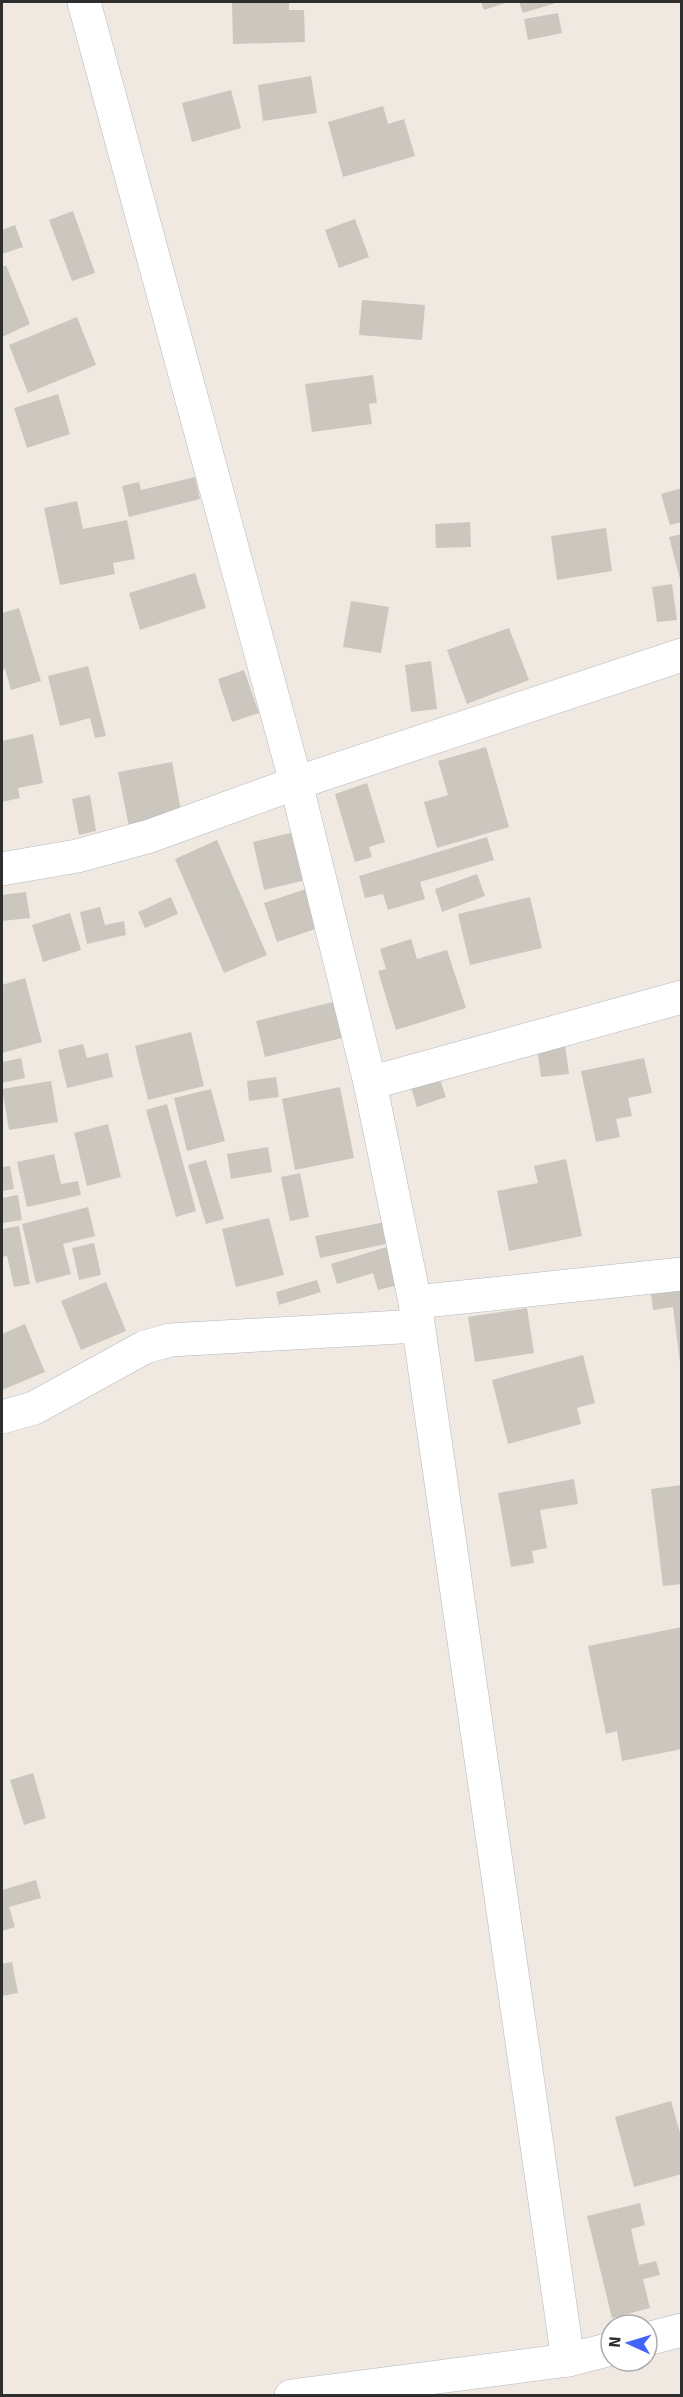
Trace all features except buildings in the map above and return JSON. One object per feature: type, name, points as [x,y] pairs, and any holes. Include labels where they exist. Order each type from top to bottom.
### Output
[{"type":"street","points":[[84,2],[296,783],[370,1083],[416,1314],[568,2360]]},
{"type":"street","points":[[2,868],[77,856],[150,836],[296,783],[681,655]]},
{"type":"street","points":[[370,1083],[681,997]]},
{"type":"street","points":[[2,1417],[34,1408],[145,1347],[170,1340],[416,1314],[681,1274]]},
{"type":"street","points":[[659,2336],[681,2330]]},
{"type":"street","points":[[291,2396],[568,2360],[599,2352]]}]
